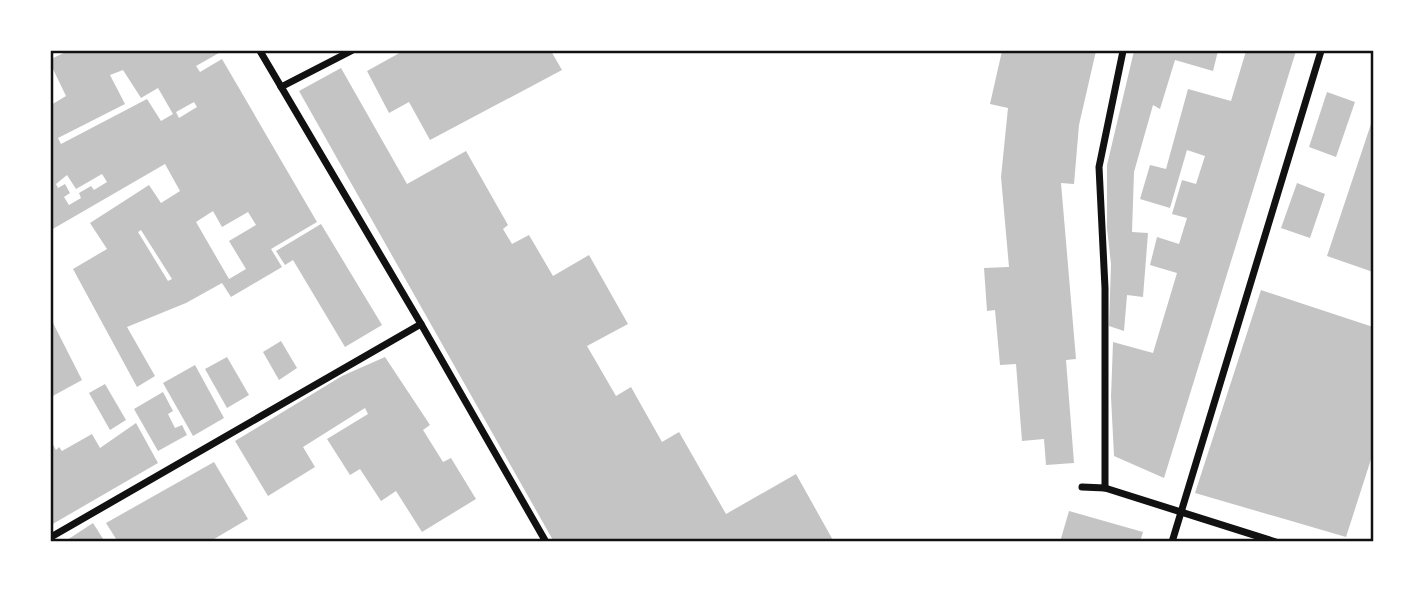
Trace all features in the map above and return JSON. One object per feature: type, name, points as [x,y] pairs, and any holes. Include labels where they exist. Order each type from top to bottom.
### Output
[{"type":"street","points":[[260,51],[546,542]]},
{"type":"street","points":[[281,87],[351,51]]},
{"type":"street","points":[[1105,488],[1105,288],[1099,167],[1123,51]]},
{"type":"street","points":[[1172,542],[1321,51]]},
{"type":"street","points":[[51,537],[421,324]]},
{"type":"street","points":[[1082,486],[1105,488],[1276,542]]},
{"type":"building","points":[[68,51],[217,51],[219,53],[196,66],[200,72],[222,59],[317,222],[271,249],[282,267],[231,297],[222,283],[186,303],[127,327],[155,376],[137,387],[73,269],[107,249],[90,223],[149,185],[161,203],[180,191],[165,164],[51,230],[51,105],[66,96],[51,65],[51,59]],"holes":[[[123,70],[141,98],[158,88],[173,114],[161,121],[147,99],[61,144],[58,138],[125,104],[110,75]],[[194,102],[197,107],[179,118],[176,112]],[[102,174],[107,182],[94,190],[91,186],[79,193],[81,198],[69,205],[64,197],[70,193],[65,184],[58,188],[56,184],[67,175],[76,189]],[[213,211],[222,227],[248,212],[256,225],[229,241],[246,269],[229,279],[196,222]],[[141,230],[172,279],[168,281],[138,232]]]},
{"type":"building","points":[[403,51],[551,51],[562,70],[430,140],[409,102],[389,113],[367,71]]},
{"type":"building","points":[[1002,51],[1096,51],[1079,125],[1074,184],[1061,183],[1076,359],[1066,360],[1074,463],[1046,465],[1044,439],[1022,441],[1016,364],[1000,365],[995,310],[987,311],[984,268],[1009,267],[1001,177],[1008,108],[990,104]]},
{"type":"building","points":[[1134,51],[1218,51],[1213,71],[1175,60],[1160,109],[1153,105],[1134,172],[1132,232],[1148,233],[1143,297],[1127,295],[1124,331],[1109,326],[1111,264],[1107,228],[1107,165]]},
{"type":"building","points":[[1246,51],[1296,51],[1164,478],[1114,456],[1111,397],[1113,342],[1153,353],[1177,273],[1150,265],[1157,237],[1179,244],[1187,218],[1172,214],[1182,180],[1196,184],[1205,156],[1187,150],[1170,208],[1140,199],[1150,165],[1166,169],[1188,89],[1231,101]]},
{"type":"building","points":[[341,68],[407,184],[466,151],[508,225],[503,229],[512,244],[529,235],[553,276],[589,255],[628,324],[587,346],[616,396],[631,387],[662,442],[679,432],[726,514],[796,474],[834,542],[554,542],[299,91]]},
{"type":"building","points":[[1327,92],[1355,102],[1336,157],[1309,147]]},
{"type":"building","points":[[1373,118],[1373,272],[1327,256]]},
{"type":"building","points":[[1297,183],[1325,194],[1310,238],[1281,228]]},
{"type":"building","points":[[321,224],[382,325],[345,347],[293,260],[285,265],[276,251]]},
{"type":"building","points":[[1261,290],[1373,327],[1373,453],[1346,537],[1195,493]]},
{"type":"building","points":[[51,319],[82,380],[51,397]]},
{"type":"building","points":[[281,341],[297,368],[279,380],[263,352]]},
{"type":"building","points":[[227,357],[249,395],[227,408],[205,369]]},
{"type":"building","points":[[385,357],[430,425],[423,430],[443,462],[451,458],[476,499],[422,532],[396,491],[381,501],[360,469],[350,475],[327,439],[368,414],[365,408],[303,447],[315,467],[268,496],[235,441],[342,376]]},
{"type":"building","points":[[195,365],[224,418],[193,436],[163,383]]},
{"type":"building","points":[[105,384],[126,420],[110,430],[89,393]]},
{"type":"building","points":[[163,392],[173,411],[168,414],[175,428],[182,425],[187,435],[158,451],[134,409]]},
{"type":"building","points":[[136,423],[158,463],[51,525],[51,441],[56,450],[59,447],[62,451],[92,434],[100,448]]},
{"type":"building","points":[[214,462],[248,519],[209,542],[118,542],[106,523]]},
{"type":"building","points":[[1069,511],[1143,532],[1140,542],[1060,542]]},
{"type":"building","points":[[93,523],[105,542],[64,542]]}]
